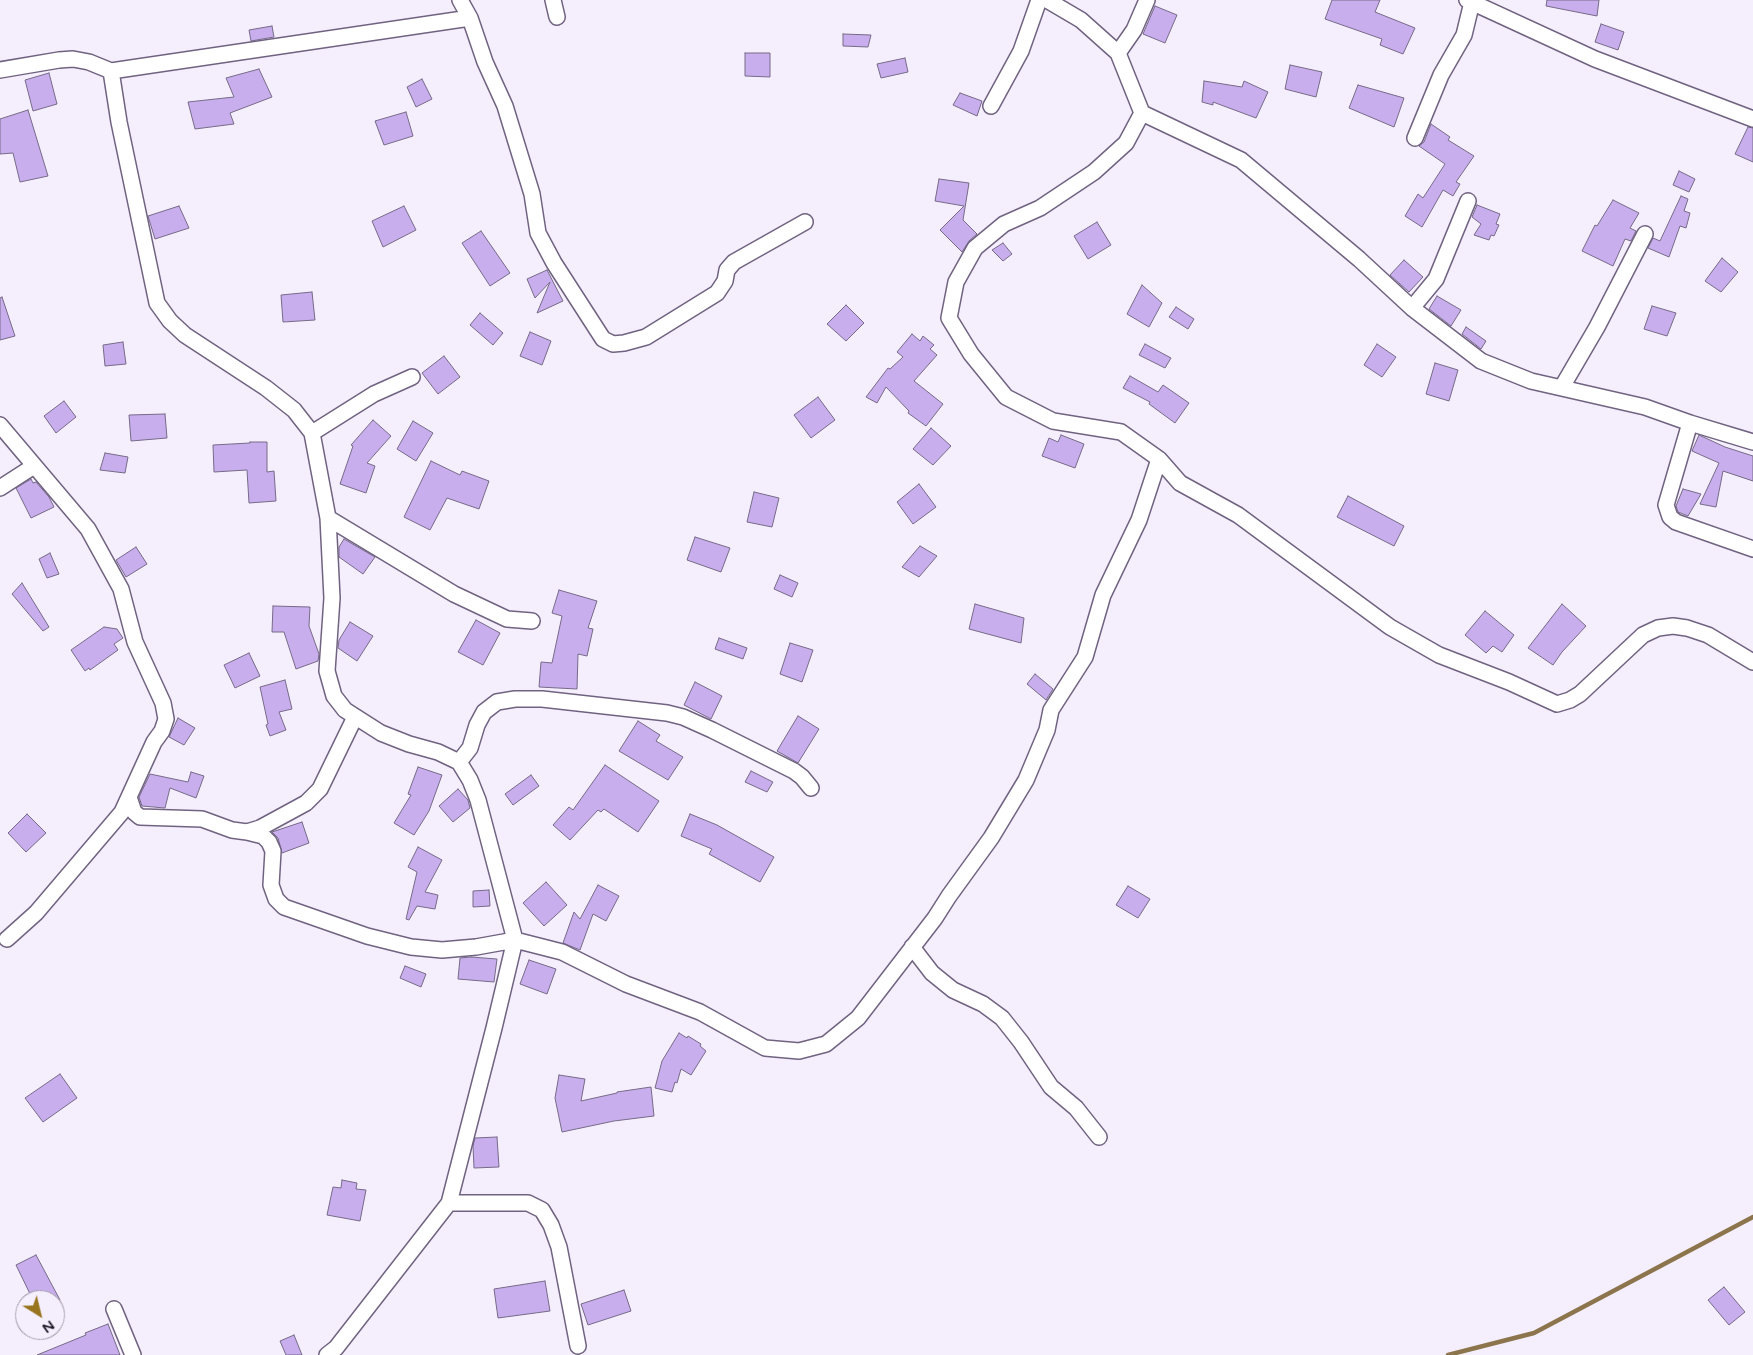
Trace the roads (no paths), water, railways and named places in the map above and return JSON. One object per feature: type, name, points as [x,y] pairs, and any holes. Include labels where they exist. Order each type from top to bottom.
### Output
[{"type":"street","points":[[460,0],[470,18],[485,62],[505,106],[532,194],[538,233],[554,263],[603,339],[613,344],[624,343],[646,336],[668,324],[717,293],[722,288],[727,270],[734,262],[805,222]]},
{"type":"street","points":[[553,0],[557,17]]},
{"type":"street","points":[[991,106],[1021,52],[1039,0]]},
{"type":"street","points":[[1047,0],[1081,20],[1118,53],[1142,113],[1240,160],[1359,259],[1412,308],[1481,360],[1531,381],[1645,407],[1753,442]]},
{"type":"street","points":[[1118,53],[1134,30],[1148,0]]},
{"type":"street","points":[[1415,138],[1441,75],[1464,35],[1469,1],[1595,59],[1753,120]]},
{"type":"street","points":[[0,70],[73,59],[89,62],[111,71],[470,18]]},
{"type":"street","points":[[111,71],[119,122],[157,303],[170,321],[185,335],[266,388],[294,410],[312,433],[328,518],[332,598],[327,671],[334,696],[345,710],[381,733],[409,744],[438,752],[459,762],[470,780],[478,800],[515,940],[449,1203],[336,1348],[327,1355]]},
{"type":"street","points":[[1142,113],[1126,142],[1094,172],[1040,208],[1004,224],[975,248],[956,282],[949,318],[971,354],[1006,397],[1053,421],[1120,432],[1159,459],[1180,483],[1238,515],[1390,627],[1439,655],[1508,682],[1557,704],[1570,700],[1580,694],[1643,635],[1658,628],[1673,626],[1687,628],[1708,636],[1753,662]]},
{"type":"street","points":[[1412,308],[1436,279],[1468,201]]},
{"type":"street","points":[[1562,387],[1597,327],[1645,234]]},
{"type":"street","points":[[312,433],[374,394],[412,377]]},
{"type":"street","points":[[1690,423],[1666,505],[1670,517],[1676,522],[1753,550]]},
{"type":"street","points":[[0,426],[88,528],[120,589],[135,642],[163,703],[166,719],[162,731],[154,742],[122,812],[36,914],[7,939]]},
{"type":"street","points":[[129,797],[130,806],[140,817],[202,819],[232,830],[263,836],[269,842],[273,852],[270,886],[276,899],[284,907],[367,936],[410,947],[442,950],[476,947],[515,940],[562,952],[626,984],[700,1012],[765,1048],[799,1051],[826,1044],[858,1018],[935,918],[991,838],[1026,780],[1047,730],[1050,710],[1085,657],[1103,595],[1139,520],[1159,459]]},
{"type":"street","points":[[0,488],[34,466]]},
{"type":"street","points":[[328,518],[454,594],[507,619],[532,621]]},
{"type":"street","points":[[459,762],[470,748],[477,725],[484,712],[497,702],[515,699],[542,699],[667,713],[683,718],[794,770],[811,788]]},
{"type":"street","points":[[247,832],[260,828],[306,803],[320,789],[355,717]]},
{"type":"street","points":[[912,947],[939,979],[953,990],[983,1004],[1002,1018],[1021,1042],[1051,1087],[1076,1108],[1099,1137]]},
{"type":"street","points":[[449,1203],[528,1203],[542,1210],[551,1225],[559,1246],[578,1346]]},
{"type":"street","points":[[114,1309],[133,1355]]},
{"type":"waterway","points":[[1448,1355],[1534,1333],[1753,1217]]}]
